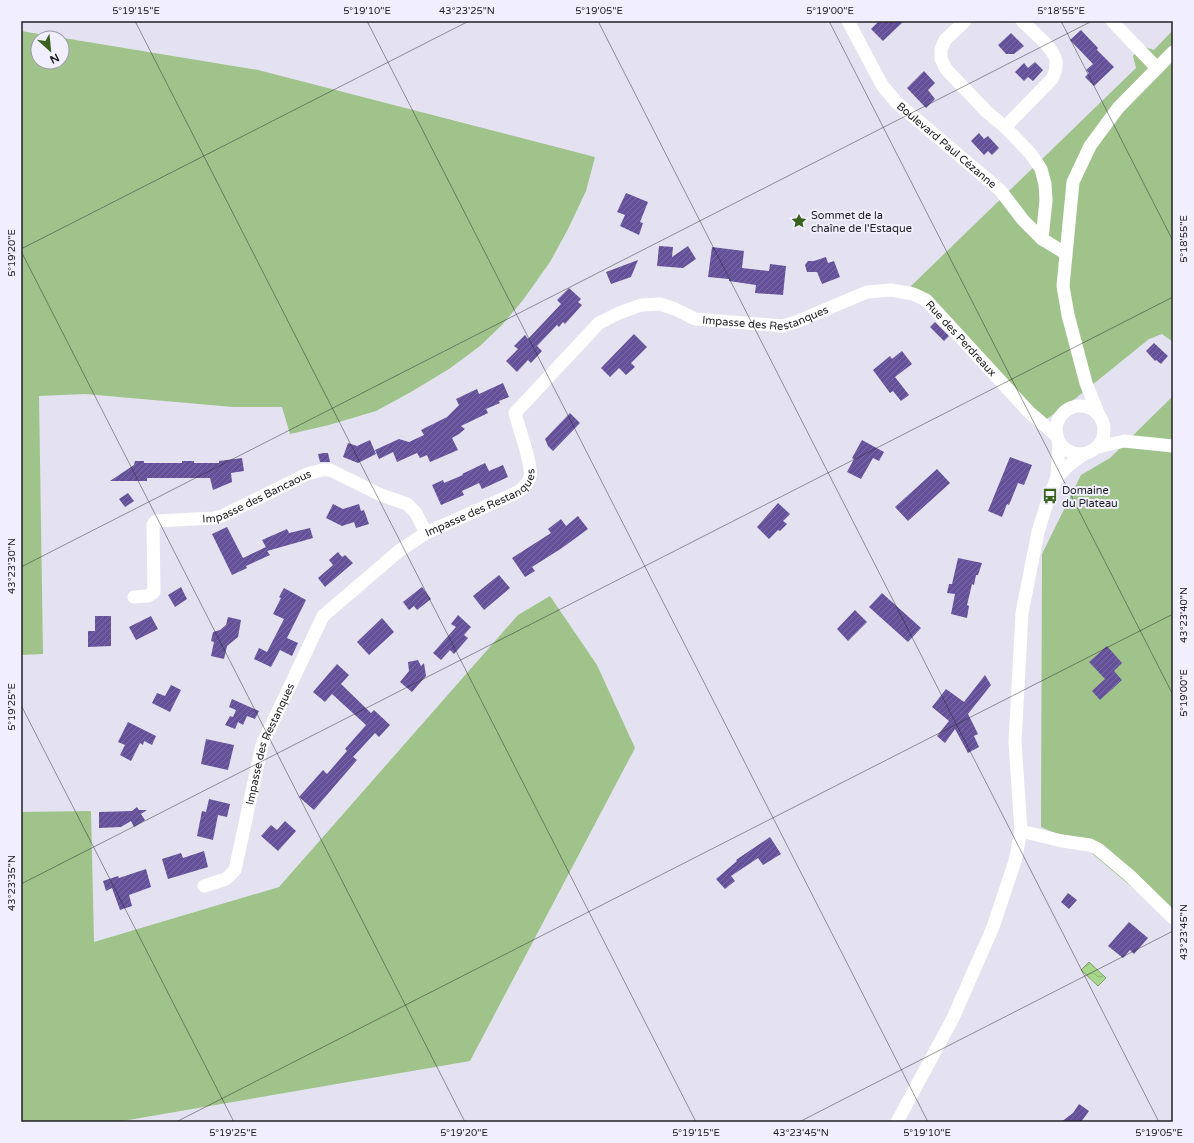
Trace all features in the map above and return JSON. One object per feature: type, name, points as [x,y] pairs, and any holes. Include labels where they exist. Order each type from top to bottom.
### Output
[{"type":"street","name":"Boulevard Paul Cézanne","points":[[848,21],[882,85],[896,102],[1000,190],[1023,220],[1042,239],[1065,253]]},
{"type":"street","points":[[965,21],[945,40],[941,49],[941,59],[946,69],[987,112],[1005,127],[1031,154],[1041,169],[1045,184],[1046,200],[1042,239]]},
{"type":"street","points":[[1005,127],[1052,79],[1057,70],[1056,60],[1052,51],[1022,21]]},
{"type":"street","points":[[1112,21],[1158,68]]},
{"type":"street","points":[[1058,439],[1064,448],[1070,452],[1084,454],[1092,452],[1098,447],[1103,440],[1105,432],[1105,425],[1098,413],[1086,383],[1068,315],[1063,286],[1073,182],[1087,152],[1118,108],[1173,52]]},
{"type":"street","name":"Rue des Perdreaux","points":[[867,292],[891,290],[914,294],[926,300],[1037,421],[1058,439]]},
{"type":"street","name":"Impasse des Restanques","points":[[204,886],[226,879],[235,870],[262,745],[323,616],[399,551],[426,533],[518,492],[526,486],[531,477],[529,462],[515,413],[600,324],[619,313],[641,305],[660,304],[696,319],[783,326],[867,292]]},
{"type":"street","points":[[1079,405],[1086,383]]},
{"type":"street","points":[[897,1122],[953,1018],[994,927],[1015,861],[1021,831],[1015,742],[1022,613],[1038,532],[1057,477],[1057,424],[1059,418],[1066,410],[1079,405],[1092,408],[1098,413]]},
{"type":"street","points":[[1037,421],[1048,421],[1059,418]]},
{"type":"street","points":[[1105,432],[1124,441]]},
{"type":"street","points":[[1098,447],[1124,441],[1173,446]]},
{"type":"street","points":[[1057,477],[1069,465],[1084,454]]},
{"type":"street","name":"Impasse des Bancaous","points":[[134,597],[148,596],[154,592],[153,525],[156,522],[214,518],[222,516],[307,474],[322,470],[330,470],[340,473],[381,495],[407,504],[416,513],[426,533]]},
{"type":"street","points":[[1021,831],[1062,841],[1090,845],[1098,849],[1130,876],[1173,918]]},
{"type":"shaded area","points":[[1173,30],[1173,342],[1162,334],[1149,339],[1076,398],[1044,421],[911,286],[1136,68],[1133,56],[1142,46],[1154,50]]},
{"type":"shaded area","points":[[21,31],[30,32],[30,70],[70,70],[70,39],[258,70],[595,157],[586,191],[550,262],[523,300],[502,325],[480,346],[449,369],[376,411],[329,425],[290,434],[282,407],[233,407],[85,394],[39,396],[43,654],[21,655]]},
{"type":"shaded area","points":[[1173,396],[1173,922],[1082,845],[1041,827],[1042,554],[1081,475],[1110,458]]},
{"type":"shaded area","points":[[550,596],[597,665],[635,748],[470,1061],[117,1122],[21,1122],[21,812],[91,811],[94,942],[279,887],[518,615]]},
{"type":"water","points":[[1089,962],[1106,978],[1098,986],[1081,970]]},
{"type":"building","points":[[879,21],[904,21],[883,41],[871,29]]},
{"type":"building","points":[[1081,30],[1098,48],[1097,50],[1114,67],[1094,86],[1085,77],[1089,73],[1086,70],[1093,64],[1070,40]]},
{"type":"building","points":[[1011,33],[1024,46],[1014,54],[1006,54],[998,45]]},
{"type":"building","points":[[1035,62],[1043,70],[1033,81],[1028,77],[1024,81],[1015,72],[1024,63],[1028,68]]},
{"type":"building","points":[[924,71],[935,83],[928,90],[935,99],[926,108],[907,88]]},
{"type":"building","points":[[979,133],[984,139],[988,136],[999,148],[992,155],[988,151],[984,155],[971,141]]},
{"type":"building","points":[[626,193],[648,202],[640,222],[643,223],[639,235],[620,226],[625,215],[617,212]]},
{"type":"building","points":[[659,246],[673,247],[672,257],[688,246],[696,259],[683,268],[657,266]]},
{"type":"building","points":[[712,247],[744,251],[742,268],[769,271],[770,264],[786,266],[783,295],[755,293],[756,285],[729,281],[729,279],[708,277]]},
{"type":"building","points":[[826,257],[828,263],[834,261],[840,277],[822,284],[817,272],[807,272],[805,265],[808,261],[814,261]]},
{"type":"building","points":[[638,260],[631,277],[611,284],[606,272]]},
{"type":"building","points":[[569,288],[581,299],[578,302],[582,305],[565,324],[563,322],[559,327],[557,325],[537,346],[542,351],[531,363],[528,360],[517,372],[506,361],[518,349],[514,346],[525,335],[528,339],[561,304],[557,300]]},
{"type":"building","points":[[935,322],[949,336],[944,341],[930,327]]},
{"type":"building","points":[[634,334],[647,347],[631,363],[635,367],[626,375],[619,368],[610,377],[601,368]]},
{"type":"building","points":[[1154,343],[1168,356],[1161,364],[1156,360],[1155,361],[1146,351]]},
{"type":"building","points":[[902,351],[912,364],[895,377],[909,395],[901,401],[893,391],[890,393],[873,370],[890,356],[892,359]]},
{"type":"building","points":[[503,383],[509,397],[486,409],[488,413],[461,426],[465,429],[452,438],[458,450],[430,462],[427,455],[420,458],[417,453],[397,462],[393,452],[379,459],[375,450],[399,439],[409,442],[424,435],[421,430],[447,417],[459,405],[456,399],[477,389],[479,394]]},
{"type":"building","points":[[570,413],[580,423],[553,451],[548,446],[545,439]]},
{"type":"building","points":[[370,440],[376,454],[358,463],[343,457],[348,443],[357,446]]},
{"type":"building","points":[[862,440],[884,452],[879,461],[873,458],[861,479],[847,472],[854,459],[852,458]]},
{"type":"building","points":[[328,453],[330,462],[320,462],[318,454]]},
{"type":"building","points":[[1010,457],[1032,465],[1024,485],[1018,483],[1009,505],[1007,504],[1002,517],[988,511]]},
{"type":"building","points":[[242,458],[244,471],[231,473],[232,482],[213,490],[210,478],[147,478],[147,481],[110,481],[134,465],[135,461],[144,461],[144,463],[182,463],[182,461],[194,461],[194,463],[219,463],[219,461]]},
{"type":"building","points":[[485,463],[489,471],[503,465],[508,477],[482,489],[479,483],[462,491],[464,495],[441,505],[432,485],[443,480],[444,483]]},
{"type":"building","points":[[937,469],[950,483],[908,521],[895,507]]},
{"type":"building","points":[[128,493],[134,501],[125,507],[119,499]]},
{"type":"building","points":[[778,503],[790,514],[783,521],[787,524],[769,539],[757,527]]},
{"type":"building","points":[[333,504],[343,509],[359,504],[361,511],[364,510],[369,524],[356,528],[354,522],[342,526],[326,518]]},
{"type":"building","points":[[578,516],[588,529],[532,567],[535,571],[525,577],[512,558],[551,533],[548,529],[561,519],[566,526]]},
{"type":"building","points":[[227,527],[243,558],[266,547],[262,540],[287,529],[289,533],[310,528],[313,538],[267,551],[270,555],[246,566],[247,568],[232,575],[212,534]]},
{"type":"building","points":[[338,552],[342,557],[345,555],[353,563],[325,587],[318,578],[333,565],[329,560]]},
{"type":"building","points":[[958,558],[982,563],[978,575],[976,575],[974,585],[972,584],[967,605],[969,606],[967,618],[951,614],[955,594],[947,593],[949,584],[952,584]]},
{"type":"building","points":[[499,575],[510,588],[484,610],[473,596]]},
{"type":"building","points":[[181,587],[187,599],[175,607],[168,595]]},
{"type":"building","points":[[422,587],[431,599],[417,610],[414,606],[409,610],[403,602]]},
{"type":"building","points":[[284,588],[306,600],[287,638],[298,643],[292,656],[280,650],[271,667],[254,659],[259,648],[267,652],[284,619],[273,614]]},
{"type":"building","points":[[882,593],[921,628],[908,642],[869,607]]},
{"type":"building","points":[[855,610],[867,622],[848,641],[837,629]]},
{"type":"building","points":[[458,615],[471,627],[464,635],[468,638],[454,654],[450,650],[441,660],[433,653],[456,627],[451,624]]},
{"type":"building","points":[[95,616],[111,616],[111,646],[88,647],[88,631],[95,631]]},
{"type":"building","points":[[151,616],[158,629],[136,640],[129,627]]},
{"type":"building","points":[[228,617],[241,620],[238,637],[227,646],[224,659],[211,656],[214,642],[211,641],[213,632],[220,630],[226,625]]},
{"type":"building","points":[[382,618],[394,632],[369,655],[357,642]]},
{"type":"building","points":[[1107,646],[1122,663],[1114,671],[1122,680],[1100,700],[1092,691],[1105,679],[1089,662]]},
{"type":"building","points":[[418,660],[421,666],[424,663],[426,676],[412,692],[400,682],[409,671],[408,662]]},
{"type":"building","points":[[337,664],[349,675],[341,684],[371,713],[374,710],[390,725],[379,737],[375,733],[353,757],[357,760],[314,810],[299,797],[323,770],[327,774],[347,751],[345,749],[366,725],[332,694],[325,702],[313,692]]},
{"type":"building","points":[[985,675],[991,685],[968,714],[978,734],[974,736],[979,747],[968,753],[955,729],[945,743],[937,736],[949,721],[932,707],[946,689],[964,702]]},
{"type":"building","points":[[171,685],[181,690],[170,712],[152,703],[157,693],[165,696]]},
{"type":"building","points":[[232,699],[259,711],[255,719],[247,716],[243,725],[238,722],[235,729],[225,725],[230,716],[233,717],[236,710],[229,707]]},
{"type":"building","points":[[128,722],[156,736],[152,745],[144,741],[143,745],[140,743],[131,761],[120,755],[125,745],[118,742]]},
{"type":"building","points":[[206,739],[234,745],[228,770],[201,764]]},
{"type":"building","points":[[209,799],[230,804],[227,817],[218,815],[213,840],[197,836],[202,811],[206,812]]},
{"type":"building","points":[[137,807],[139,810],[147,810],[141,814],[145,820],[134,827],[131,821],[121,827],[99,828],[99,812],[132,811]]},
{"type":"building","points":[[285,821],[296,831],[278,851],[261,836],[271,825],[277,830]]},
{"type":"building","points":[[770,837],[781,854],[763,865],[758,858],[731,876],[735,881],[725,889],[716,879],[737,861],[736,860]]},
{"type":"building","points":[[204,851],[208,867],[168,879],[162,859],[181,853],[183,858]]},
{"type":"building","points":[[146,869],[151,887],[129,895],[132,906],[120,910],[112,888],[106,891],[103,881],[118,876],[119,878]]},
{"type":"building","points":[[1068,893],[1077,900],[1069,909],[1061,902]]},
{"type":"building","points":[[1129,922],[1148,938],[1134,954],[1130,950],[1123,958],[1108,946]]},
{"type":"building","points":[[1079,1104],[1089,1111],[1081,1122],[1061,1122],[1073,1113]]},
{"type":"place","name":"Sommet de la chaîne de l'Estaque","points":[[799,221]]},
{"type":"place","name":"Domaine du Plateau","points":[[1050,496]]}]
